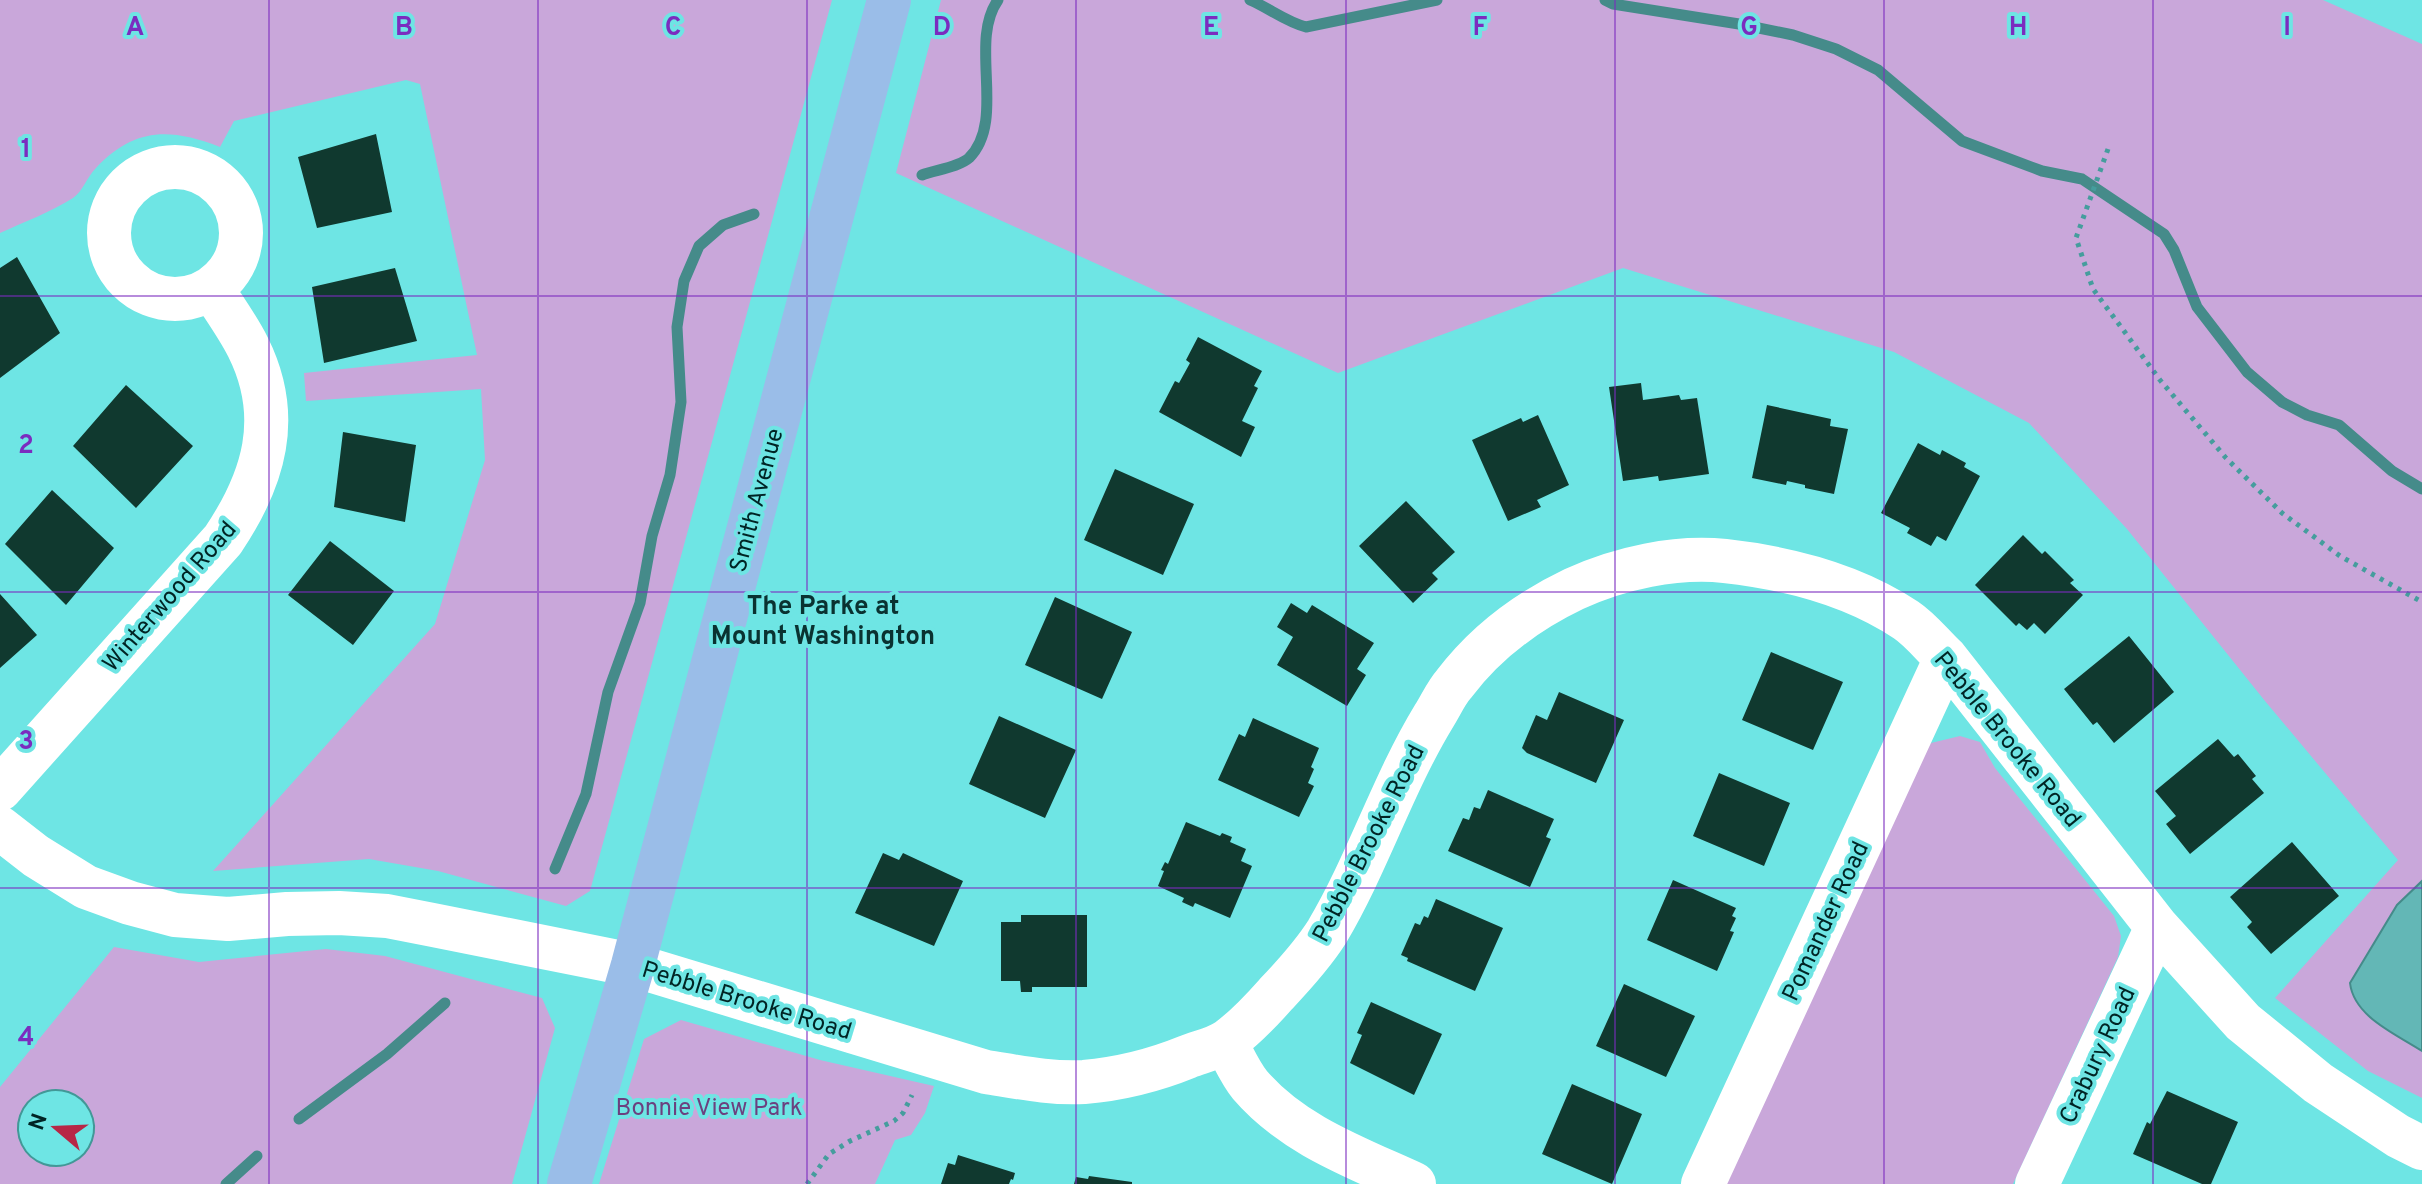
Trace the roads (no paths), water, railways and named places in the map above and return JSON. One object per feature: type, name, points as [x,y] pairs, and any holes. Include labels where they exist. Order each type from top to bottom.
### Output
[{"type":"main road","name":"Smith Avenue","points":[[569,1184],[633,965],[889,0]]},
{"type":"street","name":"Winterwood Road","points":[[0,789],[223,540],[245,507],[262,464],[268,428],[264,393],[249,348],[212,289]]},
{"type":"street","name":"Pebble Brooke Road","points":[[0,828],[36,856],[86,887],[175,915],[228,919],[287,914],[387,916],[633,965],[986,1072],[1083,1082],[1136,1073],[1225,1042],[1276,994],[1326,934],[1419,740],[1454,684],[1501,635],[1545,603],[1593,580],[1650,565],[1706,559],[1759,565],[1811,576],[1866,599],[1907,621],[1946,658],[2157,927],[2243,1022],[2318,1083],[2398,1136],[2422,1148]]},
{"type":"street","name":"Pomander Road","points":[[1703,1184],[1946,658]]},
{"type":"street","name":"Crabury Road","points":[[2037,1184],[2157,927]]},
{"type":"street","points":[[1225,1042],[1248,1083],[1281,1117],[1327,1145],[1414,1184]]},
{"type":"water","points":[[2422,881],[2422,1051],[2368,1015],[2359,1006],[2350,983],[2397,905]]},
{"type":"waterway","points":[[922,175],[965,161],[980,142],[987,102],[986,37],[998,0]]},
{"type":"waterway","points":[[1250,0],[1306,27],[1437,0]]},
{"type":"waterway","points":[[1605,0],[1613,4],[1793,35],[1836,49],[1878,70],[1962,141],[2042,171],[2082,179],[2164,234],[2174,250],[2197,307],[2247,372],[2282,402],[2307,415],[2339,425],[2392,471],[2422,489]]},
{"type":"waterway","points":[[555,869],[586,794],[608,692],[640,603],[652,536],[670,475],[681,402],[677,327],[684,281],[699,246],[723,225],[754,214]]},
{"type":"waterway","points":[[299,1119],[387,1054],[445,1003]]},
{"type":"waterway","points":[[226,1184],[257,1156]]},
{"type":"district","name":"The Parke at Mount Washington","points":[[823,620]]},
{"type":"park label","name":"Bonnie View Park","points":[[709,1107]]}]
